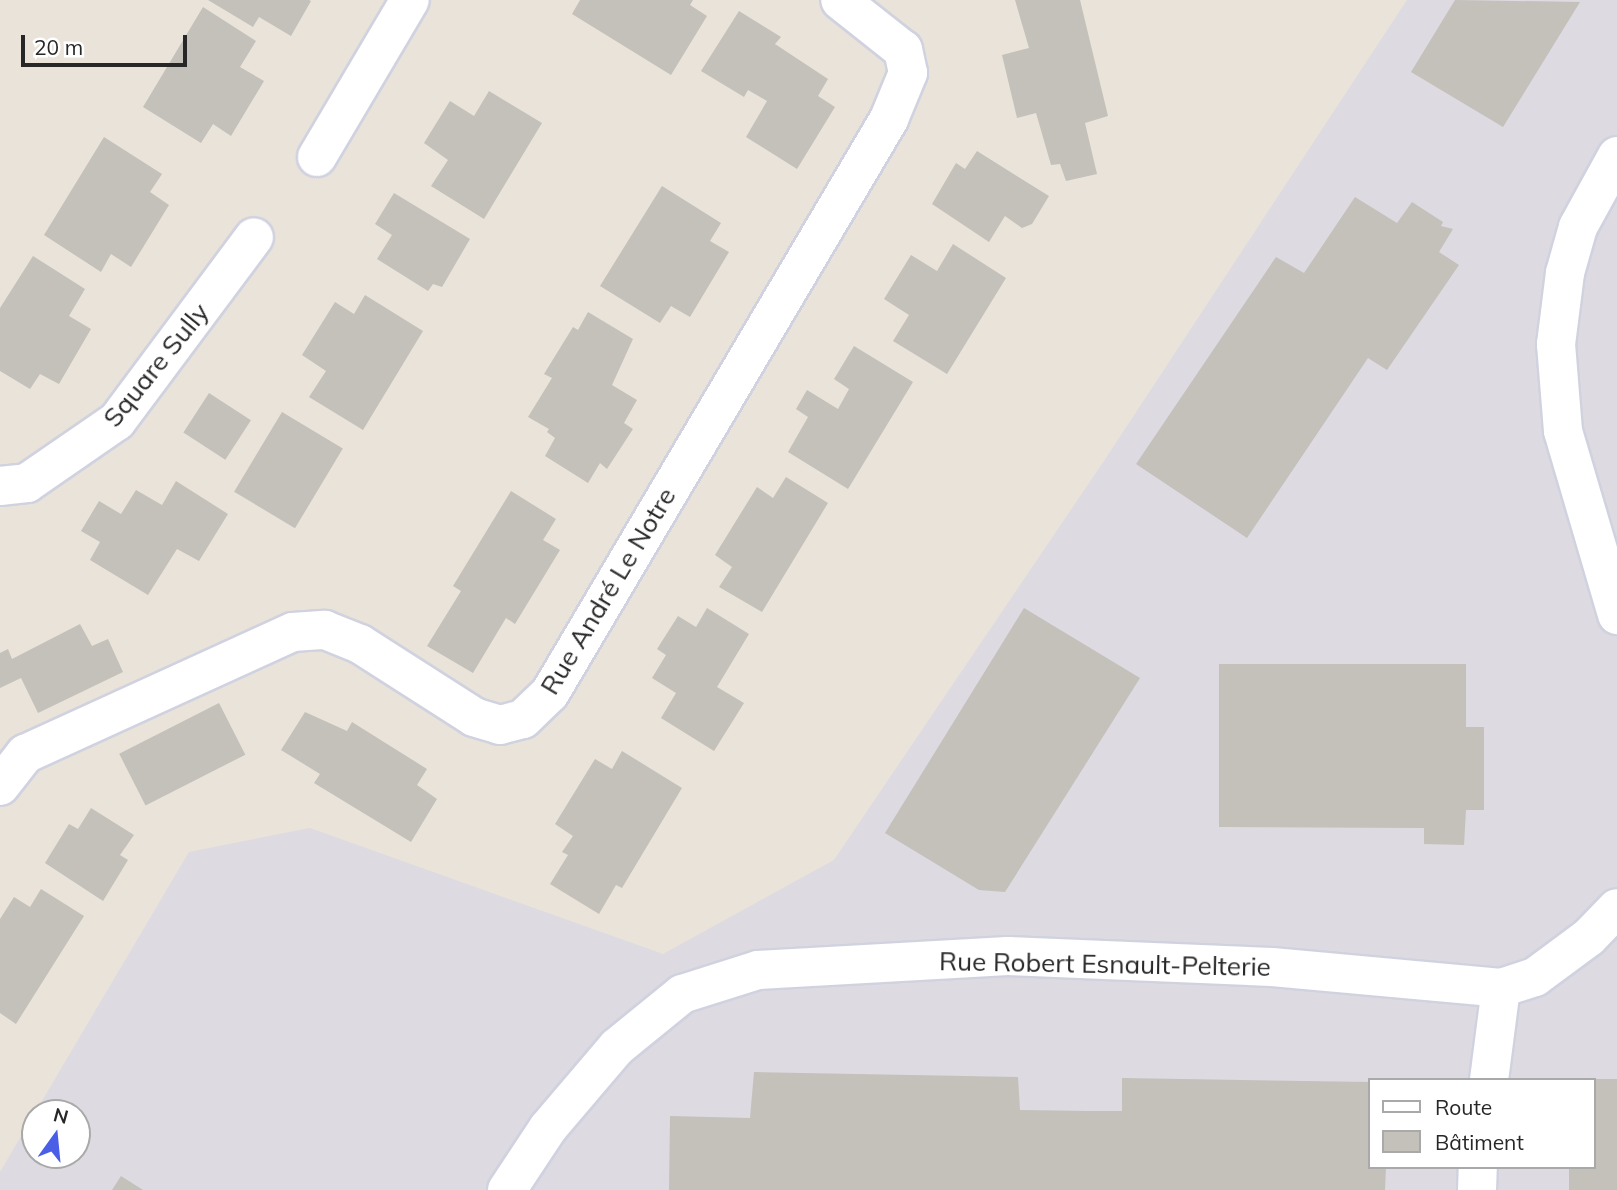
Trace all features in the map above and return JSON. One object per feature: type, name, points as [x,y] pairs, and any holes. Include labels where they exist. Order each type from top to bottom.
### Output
[{"type":"street","points":[[317,157],[410,0]]},
{"type":"street","name":"Rue André Le Notre","points":[[0,786],[25,754],[293,632],[325,630],[360,644],[474,717],[500,724],[523,719],[550,693],[889,119],[908,73],[903,50],[840,0]]},
{"type":"street","points":[[1617,156],[1578,227],[1565,273],[1556,344],[1563,431],[1617,615]]},
{"type":"street","name":"Square Sully","points":[[0,486],[27,483],[117,421],[254,237]]},
{"type":"street","points":[[1489,1078],[1501,988],[1535,977],[1589,937],[1617,908]]},
{"type":"street","name":"Rue Robert Esnault-Pelterie","points":[[507,1190],[548,1128],[617,1047],[682,994],[758,970],[1008,956],[1272,967],[1501,988]]},
{"type":"street","points":[[1477,1190],[1478,1169]]},
{"type":"shaded area","points":[[1407,0],[1617,0],[1617,1190],[0,1190],[0,1172],[21,1136],[21,1169],[91,1169],[91,1099],[43,1099],[189,852],[310,828],[663,954],[834,860],[1106,458]]},
{"type":"building","points":[[208,0],[311,1],[291,36],[259,17],[253,27]]},
{"type":"building","points":[[580,0],[693,0],[690,5],[707,16],[671,75],[572,14]]},
{"type":"building","points":[[1015,0],[1080,0],[1108,116],[1085,123],[1097,174],[1066,181],[1060,164],[1051,165],[1036,113],[1017,118],[1002,55],[1029,48]]},
{"type":"building","points":[[1455,0],[1580,2],[1503,127],[1411,72]]},
{"type":"building","points":[[203,7],[256,41],[240,67],[264,81],[231,136],[213,124],[201,143],[143,107]]},
{"type":"building","points":[[739,11],[781,37],[775,44],[828,79],[818,96],[835,107],[797,169],[746,137],[767,101],[748,90],[744,97],[701,71]]},
{"type":"building","points":[[489,91],[542,123],[484,219],[431,186],[448,160],[424,143],[450,101],[474,116]]},
{"type":"building","points":[[104,137],[162,174],[150,192],[169,205],[131,267],[111,254],[101,272],[44,235]]},
{"type":"building","points":[[977,151],[1049,196],[1032,224],[1022,228],[1005,216],[989,242],[932,204],[956,163],[965,169]]},
{"type":"building","points":[[662,186],[721,223],[710,241],[729,252],[690,317],[671,306],[660,323],[600,286]]},
{"type":"building","points":[[394,193],[470,239],[442,287],[433,284],[428,291],[377,259],[392,235],[375,224]]},
{"type":"building","points":[[1355,197],[1397,223],[1412,202],[1443,222],[1441,226],[1453,229],[1439,252],[1459,265],[1387,370],[1368,358],[1247,538],[1136,464],[1276,257],[1304,273]]},
{"type":"building","points":[[953,244],[1006,278],[947,374],[893,341],[909,315],[884,299],[911,255],[937,271]]},
{"type":"building","points":[[33,256],[85,289],[69,316],[91,329],[59,384],[40,374],[30,389],[0,371],[0,308]]},
{"type":"building","points":[[365,295],[423,331],[363,430],[309,397],[326,371],[302,355],[335,302],[354,314]]},
{"type":"building","points":[[588,312],[633,339],[612,385],[637,400],[624,423],[633,429],[607,469],[600,463],[588,483],[545,456],[555,438],[547,432],[549,429],[528,417],[552,378],[544,374],[573,327],[578,330]]},
{"type":"building","points":[[854,346],[913,382],[848,489],[788,452],[808,417],[796,409],[807,390],[838,409],[849,389],[834,379]]},
{"type":"building","points":[[209,393],[251,420],[225,460],[183,432]]},
{"type":"building","points":[[282,412],[343,449],[295,528],[234,492]]},
{"type":"building","points":[[786,477],[828,503],[762,612],[719,587],[732,567],[715,555],[757,487],[773,498]]},
{"type":"building","points":[[176,481],[228,514],[199,561],[177,549],[148,595],[90,560],[100,542],[81,531],[99,501],[121,514],[136,490],[162,505]]},
{"type":"building","points":[[511,491],[556,519],[543,540],[560,550],[515,624],[506,618],[473,673],[427,646],[461,591],[453,586]]},
{"type":"building","points":[[707,608],[749,634],[717,687],[744,703],[714,751],[661,718],[676,693],[652,678],[666,655],[657,649],[678,616],[696,627]]},
{"type":"building","points":[[1024,608],[1140,678],[1005,892],[979,890],[885,833]]},
{"type":"building","points":[[80,624],[92,646],[108,639],[123,672],[38,713],[21,678],[0,688],[0,653],[8,649],[12,659]]},
{"type":"building","points":[[1219,664],[1466,664],[1466,727],[1484,727],[1484,810],[1466,810],[1464,845],[1424,844],[1424,828],[1219,827]]},
{"type":"building","points":[[219,703],[245,755],[146,806],[119,754]]},
{"type":"building","points":[[305,712],[347,731],[352,722],[427,769],[417,785],[437,799],[411,842],[314,783],[320,774],[281,750]]},
{"type":"building","points":[[622,751],[682,788],[622,888],[616,885],[599,914],[550,884],[568,855],[562,852],[573,836],[555,824],[595,759],[612,769]]},
{"type":"building","points":[[91,808],[134,835],[120,855],[128,860],[103,901],[45,863],[69,824],[78,829]]},
{"type":"building","points":[[41,889],[84,916],[16,1024],[0,1013],[0,919],[14,897],[30,907]]},
{"type":"building","points":[[754,1072],[1018,1077],[1020,1110],[1122,1111],[1122,1078],[1368,1082],[1368,1169],[1386,1169],[1385,1190],[669,1190],[670,1116],[750,1118]]},
{"type":"building","points":[[1596,1079],[1617,1079],[1617,1190],[1569,1190],[1569,1169],[1596,1169]]},
{"type":"building","points":[[121,1176],[143,1190],[112,1190]]}]
